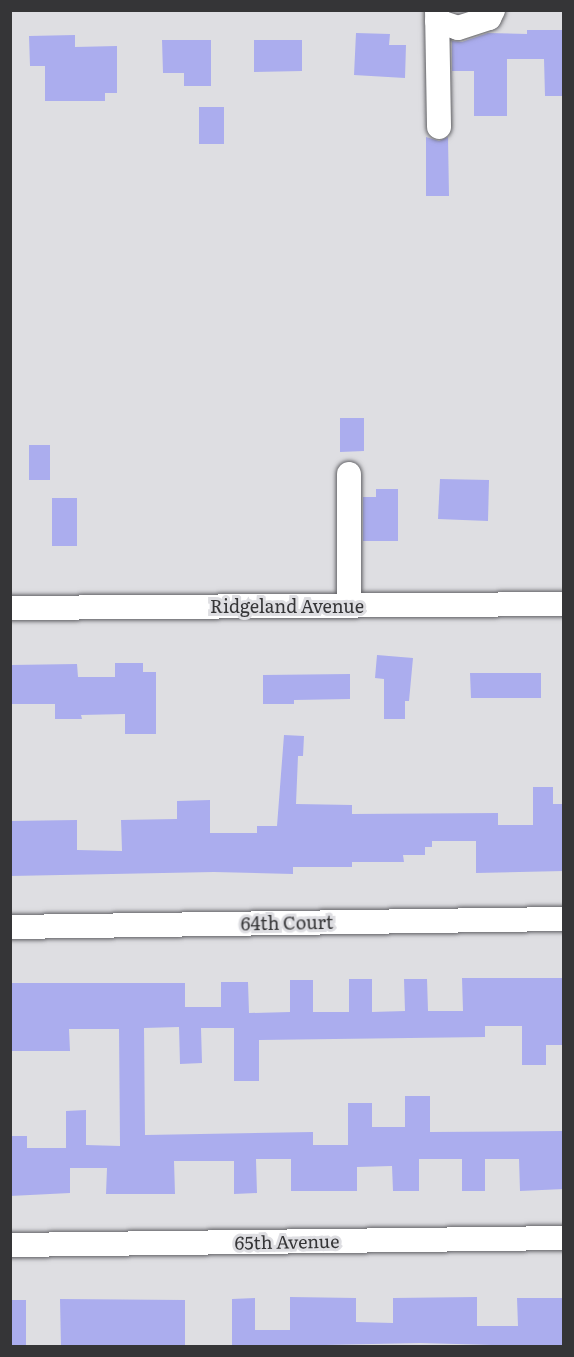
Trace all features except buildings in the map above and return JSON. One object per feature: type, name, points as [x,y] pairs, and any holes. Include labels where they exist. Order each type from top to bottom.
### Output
[{"type":"street","points":[[437,16],[458,28],[489,18],[493,10]]},
{"type":"street","points":[[437,16],[439,128]]},
{"type":"street","points":[[349,474],[349,606]]},
{"type":"street","name":"Ridgeland Avenue","points":[[10,608],[564,604]]},
{"type":"street","name":"64th Court","points":[[10,927],[564,919]]},
{"type":"street","name":"65th Avenue","points":[[10,1245],[564,1238]]}]
